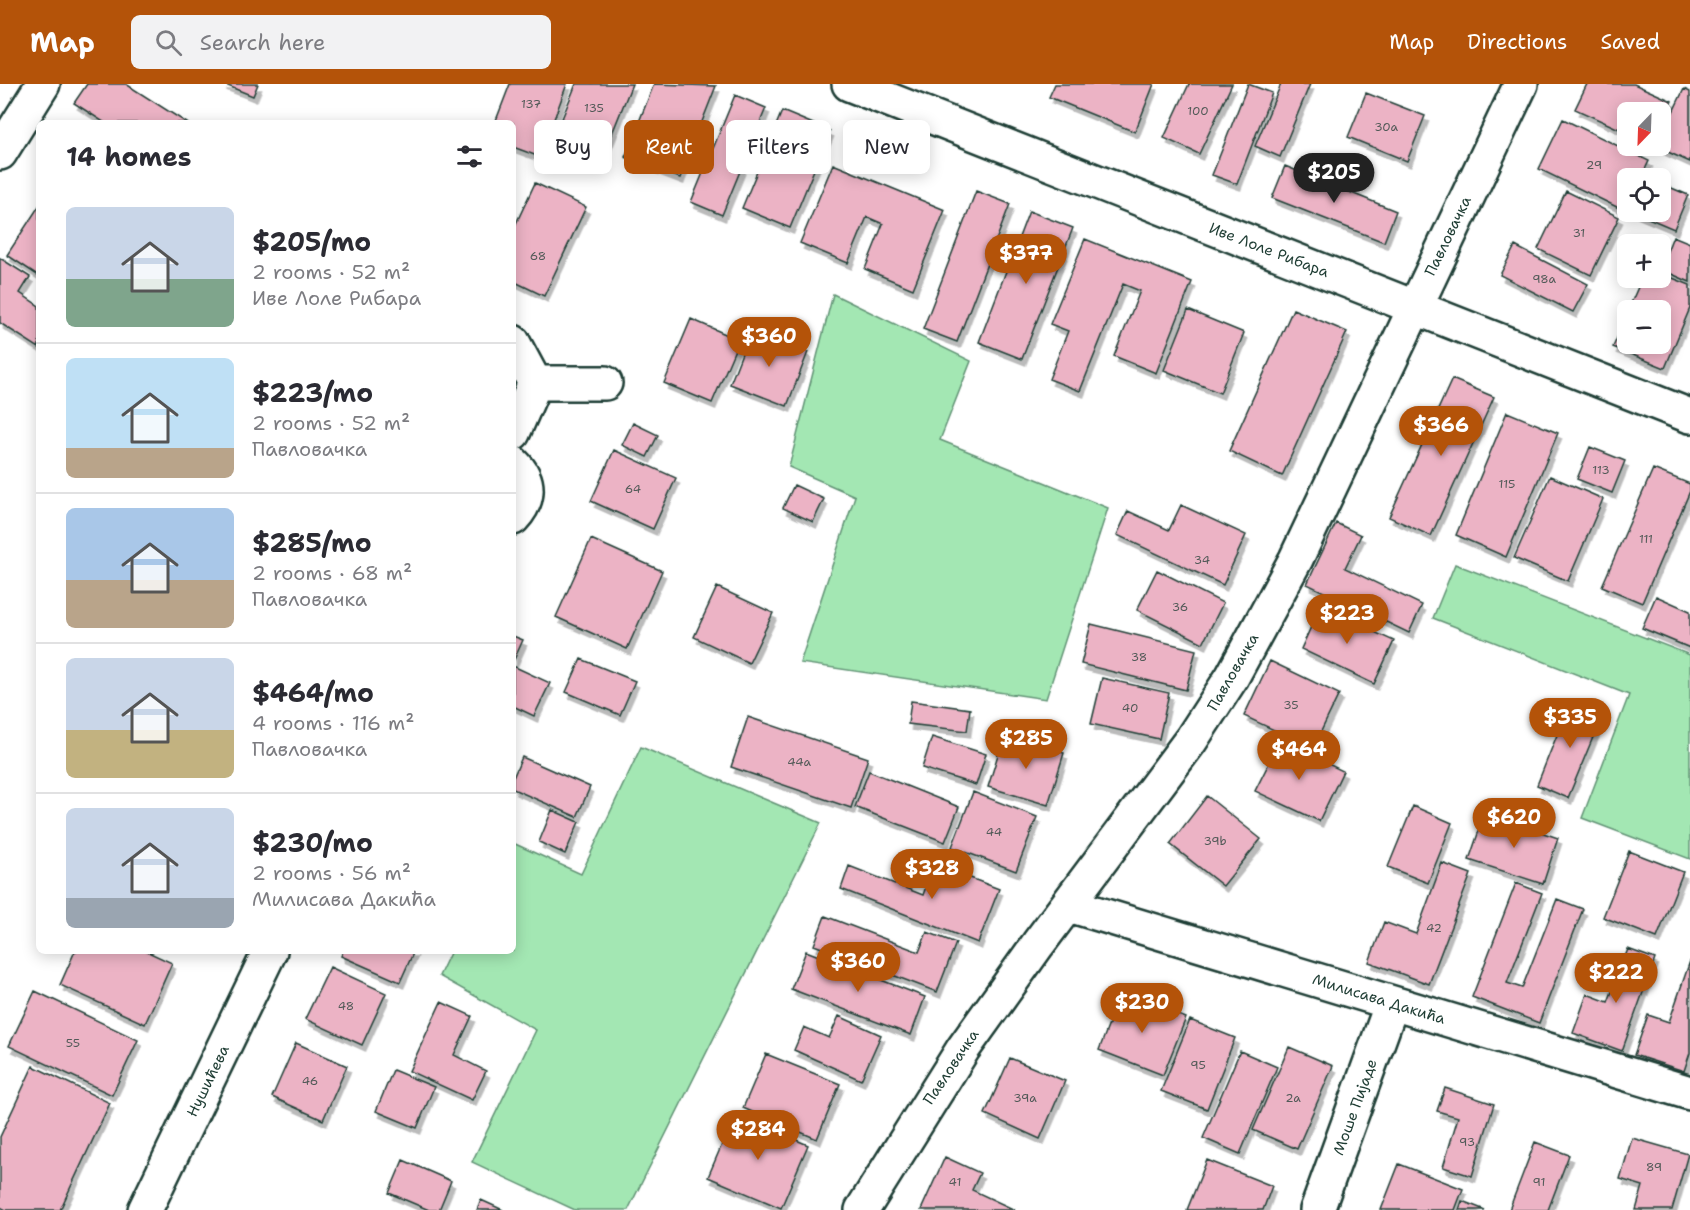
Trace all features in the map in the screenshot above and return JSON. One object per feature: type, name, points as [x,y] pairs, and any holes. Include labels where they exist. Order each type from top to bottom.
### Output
[{"type":"street","points":[[0,153],[42,84]]},
{"type":"street","name":"Иве Лоле Рибара","points":[[849,84],[1690,416]]},
{"type":"street","name":"Павловачка","points":[[862,1210],[963,1049],[1191,740],[1232,677],[1296,558],[1521,84]]},
{"type":"street","points":[[516,348],[535,383]]},
{"type":"street","points":[[535,383],[605,383]]},
{"type":"street","points":[[516,426],[535,383]]},
{"type":"street","points":[[516,466],[527,485],[526,497],[516,515]]},
{"type":"street","name":"Милисава Дакића","points":[[1069,905],[1690,1093]]},
{"type":"street","name":"Нушићева","points":[[145,1210],[269,954]]},
{"type":"street","name":"Моше Пијаде","points":[[1317,1210],[1392,1003]]},
{"type":"green space","points":[[833,294],[971,361],[940,440],[1108,508],[1046,699],[800,663],[855,496],[789,467]]},
{"type":"green space","points":[[1455,564],[1690,655],[1690,859],[1582,818],[1629,695],[1433,618]]},
{"type":"green space","points":[[641,747],[821,823],[628,1210],[575,1210],[472,1162],[536,1030],[439,976],[450,954],[516,954],[516,844],[581,874]]},
{"type":"building","points":[[87,84],[126,84],[182,120],[100,120],[74,103]]},
{"type":"building","points":[[223,84],[258,84],[253,96]]},
{"type":"building","points":[[510,84],[567,84],[554,120],[534,120],[534,155],[516,148],[516,120],[496,120]]},
{"type":"building","points":[[576,84],[632,84],[612,134],[612,120],[561,120]]},
{"type":"building","points":[[654,84],[716,86],[703,120],[640,120]]},
{"type":"building","points":[[1055,84],[1154,84],[1135,132],[1049,97]]},
{"type":"building","points":[[1189,84],[1232,84],[1199,154],[1164,138]]},
{"type":"building","points":[[1248,84],[1272,93],[1237,184],[1212,175]]},
{"type":"building","points":[[1281,84],[1310,84],[1280,157],[1255,146]]},
{"type":"building","points":[[1587,84],[1634,84],[1672,101],[1671,103],[1617,102],[1617,128],[1575,109]]},
{"type":"building","points":[[1684,89],[1690,92],[1690,162],[1671,153],[1671,116]]},
{"type":"building","points":[[1366,93],[1425,116],[1407,161],[1348,137]]},
{"type":"building","points":[[735,95],[766,108],[761,120],[726,120],[726,174],[739,174],[722,215],[691,202],[703,174],[714,174],[714,146]]},
{"type":"building","points":[[782,111],[804,120],[778,120]]},
{"type":"building","points":[[1563,119],[1617,145],[1617,156],[1639,156],[1649,161],[1646,168],[1617,168],[1617,207],[1539,169]]},
{"type":"building","points":[[833,164],[843,168],[843,174],[857,174],[945,210],[913,289],[865,269],[883,224],[867,217],[848,263],[800,243],[829,174],[831,174]]},
{"type":"building","points":[[1285,166],[1396,211],[1384,242],[1272,198]]},
{"type":"building","points":[[670,174],[682,174],[680,178]]},
{"type":"building","points":[[756,174],[812,174],[790,228],[742,208]]},
{"type":"building","points":[[535,183],[586,207],[544,296],[516,282],[516,224]]},
{"type":"building","points":[[1671,188],[1688,195],[1674,229],[1658,222],[1671,222]]},
{"type":"building","points":[[976,191],[1010,204],[957,342],[923,329]]},
{"type":"building","points":[[1566,191],[1617,216],[1617,221],[1591,275],[1538,249]]},
{"type":"building","points":[[36,211],[36,274],[7,255]]},
{"type":"building","points":[[1029,211],[1073,228],[1022,359],[979,342]]},
{"type":"building","points":[[1673,236],[1690,243],[1690,282],[1671,274]]},
{"type":"building","points":[[1085,239],[1192,282],[1156,373],[1114,356],[1140,291],[1123,284],[1080,391],[1049,379],[1068,331],[1050,324]]},
{"type":"building","points":[[1515,246],[1588,284],[1573,312],[1500,275]]},
{"type":"building","points":[[0,258],[30,277],[20,293],[36,304],[36,346],[0,323]]},
{"type":"building","points":[[1671,277],[1690,285],[1690,308],[1671,354],[1671,300],[1632,300],[1638,288],[1671,288]]},
{"type":"building","points":[[1293,309],[1347,332],[1282,476],[1229,451]]},
{"type":"building","points":[[1188,310],[1244,333],[1220,393],[1164,370]]},
{"type":"building","points":[[691,319],[739,340],[712,403],[664,383]]},
{"type":"building","points":[[751,330],[808,352],[787,406],[730,384]]},
{"type":"building","points":[[1630,354],[1671,354],[1665,368]]},
{"type":"building","points":[[1452,379],[1494,397],[1431,536],[1389,517]]},
{"type":"building","points":[[1507,412],[1558,433],[1506,557],[1456,535]]},
{"type":"building","points":[[633,423],[658,435],[647,457],[622,445]]},
{"type":"building","points":[[1590,447],[1625,461],[1612,493],[1577,479]]},
{"type":"building","points":[[614,450],[676,478],[653,529],[591,501]]},
{"type":"building","points":[[1653,469],[1690,484],[1690,491],[1642,603],[1602,586]]},
{"type":"building","points":[[1550,476],[1603,499],[1568,581],[1514,558]]},
{"type":"building","points":[[794,485],[824,499],[813,522],[783,508]]},
{"type":"building","points":[[1181,505],[1246,535],[1223,585],[1117,535],[1128,511],[1169,530]]},
{"type":"building","points":[[1336,523],[1361,535],[1345,568],[1422,605],[1409,633],[1307,584]]},
{"type":"building","points":[[591,539],[662,571],[627,649],[556,617]]},
{"type":"building","points":[[1157,570],[1223,603],[1203,643],[1137,610]]},
{"type":"building","points":[[717,587],[773,613],[749,663],[694,637]]},
{"type":"building","points":[[1656,596],[1690,611],[1690,648],[1642,628]]},
{"type":"building","points":[[1320,607],[1394,641],[1374,684],[1301,649]]},
{"type":"building","points":[[1091,624],[1196,650],[1186,690],[1081,664]]},
{"type":"building","points":[[516,637],[523,640],[516,655]]},
{"type":"building","points":[[581,659],[635,681],[620,715],[566,692]]},
{"type":"building","points":[[1270,661],[1339,694],[1313,748],[1244,716]]},
{"type":"building","points":[[516,667],[550,683],[534,716],[516,707]]},
{"type":"building","points":[[1102,678],[1169,693],[1159,739],[1091,724]]},
{"type":"building","points":[[1571,700],[1603,713],[1568,798],[1537,785]]},
{"type":"building","points":[[911,701],[970,709],[967,731],[908,724]]},
{"type":"building","points":[[748,717],[868,758],[851,808],[731,767]]},
{"type":"building","points":[[1004,735],[1064,753],[1048,805],[988,787]]},
{"type":"building","points":[[932,737],[986,754],[976,785],[922,768]]},
{"type":"building","points":[[1280,741],[1343,771],[1319,821],[1255,791]]},
{"type":"building","points":[[522,757],[590,787],[577,817],[516,790],[516,771]]},
{"type":"building","points":[[869,771],[959,807],[945,842],[855,807]]},
{"type":"building","points":[[973,792],[1037,817],[1016,871],[952,847]]},
{"type":"building","points":[[1207,796],[1261,839],[1223,886],[1170,844]]},
{"type":"building","points":[[1413,806],[1452,823],[1428,883],[1388,867]]},
{"type":"building","points":[[552,810],[579,822],[565,854],[539,842]]},
{"type":"building","points":[[1485,813],[1558,838],[1543,884],[1469,860]]},
{"type":"building","points":[[1629,851],[1683,872],[1657,938],[1603,917]]},
{"type":"building","points":[[1442,863],[1471,874],[1429,984],[1369,962],[1384,922],[1416,934]]},
{"type":"building","points":[[934,864],[999,889],[978,943],[841,889],[849,866],[923,895]]},
{"type":"building","points":[[1516,883],[1542,893],[1507,983],[1522,988],[1557,899],[1583,909],[1539,1023],[1472,997]]},
{"type":"building","points":[[825,916],[919,952],[927,932],[956,943],[937,992],[814,945]]},
{"type":"building","points":[[1628,949],[1655,959],[1622,1051],[1573,1033],[1587,994],[1608,1002]]},
{"type":"building","points":[[806,951],[925,997],[911,1035],[791,989]]},
{"type":"building","points":[[74,954],[152,954],[172,963],[145,1024],[60,985]]},
{"type":"building","points":[[342,954],[413,954],[400,982],[341,956]]},
{"type":"building","points":[[1690,961],[1690,1053],[1684,1071],[1634,1055],[1648,1015],[1669,1022]]},
{"type":"building","points":[[330,967],[386,993],[362,1045],[305,1019]]},
{"type":"building","points":[[35,991],[138,1040],[112,1095],[9,1046]]},
{"type":"building","points":[[1121,993],[1186,1018],[1163,1075],[1099,1050]]},
{"type":"building","points":[[441,1002],[472,1016],[454,1055],[486,1071],[472,1100],[409,1071]]},
{"type":"building","points":[[839,1016],[881,1035],[861,1080],[794,1050],[804,1027],[829,1038]]},
{"type":"building","points":[[1190,1020],[1235,1038],[1207,1109],[1161,1091]]},
{"type":"building","points":[[296,1043],[347,1066],[323,1120],[272,1097]]},
{"type":"building","points":[[1289,1047],[1333,1066],[1297,1149],[1253,1130]]},
{"type":"building","points":[[1240,1051],[1277,1067],[1240,1154],[1203,1138]]},
{"type":"building","points":[[766,1054],[840,1084],[817,1139],[743,1108]]},
{"type":"building","points":[[1010,1058],[1065,1081],[1040,1139],[985,1114]]},
{"type":"building","points":[[33,1066],[110,1103],[60,1210],[6,1210],[0,1207],[0,1137]]},
{"type":"building","points":[[393,1070],[434,1087],[417,1128],[376,1111]]},
{"type":"building","points":[[1445,1088],[1494,1104],[1472,1176],[1443,1167],[1458,1117],[1437,1111]]},
{"type":"building","points":[[735,1114],[808,1145],[781,1208],[708,1177]]},
{"type":"building","points":[[1632,1138],[1688,1154],[1672,1210],[1636,1210],[1643,1186],[1620,1179]]},
{"type":"building","points":[[1535,1142],[1569,1155],[1548,1210],[1509,1210]]},
{"type":"building","points":[[945,1157],[980,1173],[972,1190],[1015,1210],[921,1210]]},
{"type":"building","points":[[403,1160],[451,1181],[439,1210],[429,1210],[389,1193]]},
{"type":"building","points":[[1207,1160],[1272,1186],[1263,1210],[1187,1210]]},
{"type":"building","points":[[1399,1164],[1463,1189],[1455,1210],[1381,1210]]},
{"type":"building","points":[[481,1200],[503,1210],[477,1210]]},
{"type":"building","points":[[1462,1201],[1485,1210],[1459,1210]]}]
